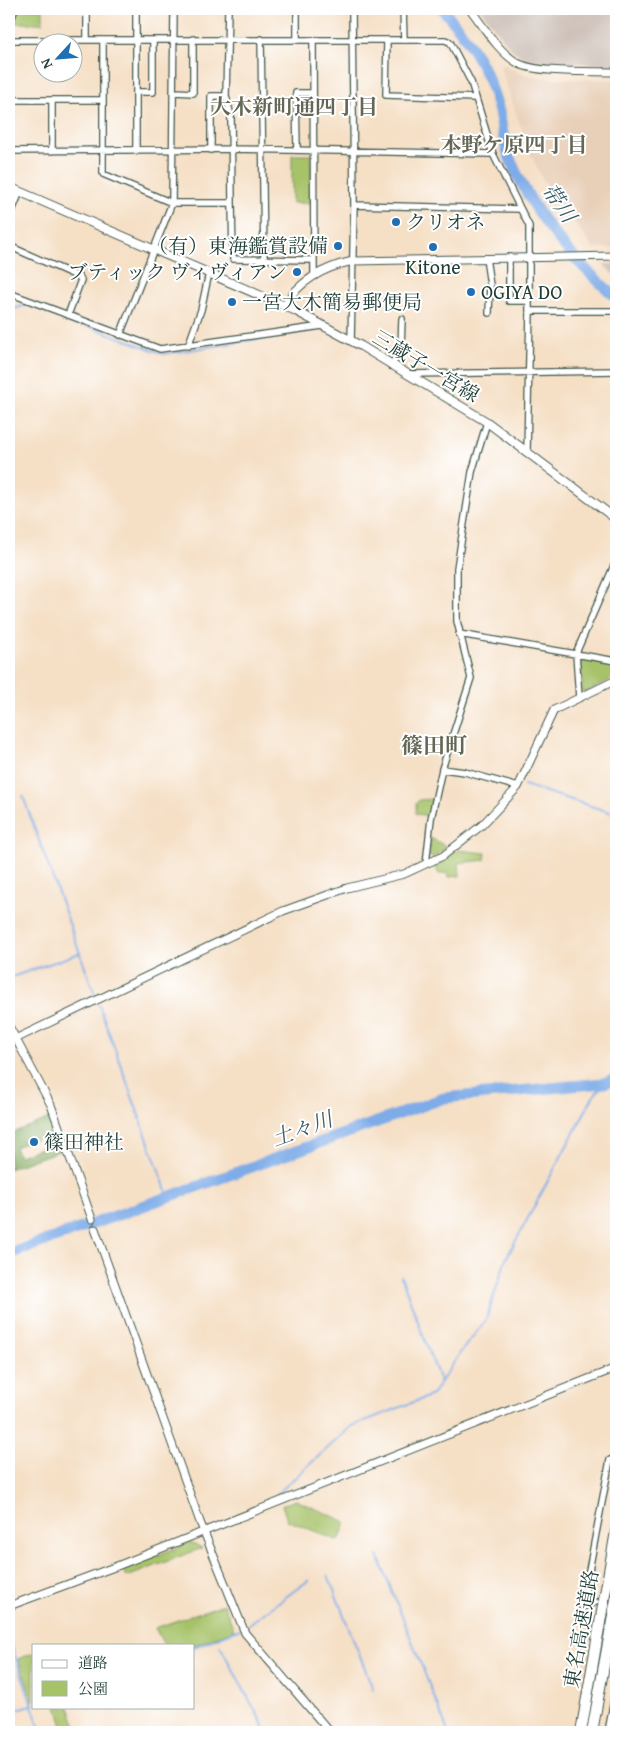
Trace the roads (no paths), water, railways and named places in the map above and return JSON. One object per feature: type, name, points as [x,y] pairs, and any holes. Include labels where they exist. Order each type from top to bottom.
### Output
[{"type":"highway","name":"東名高速道路","points":[[581,1732],[616,1531]]},
{"type":"highway","name":"東名高速道路","points":[[592,1732],[616,1599]]},
{"type":"main road","name":"三蔵子一宮線","points":[[9,188],[284,306],[351,341],[487,422],[616,519]]},
{"type":"street","points":[[9,25],[14,9]]},
{"type":"street","points":[[87,9],[87,39]]},
{"type":"street","points":[[136,9],[136,151]]},
{"type":"street","points":[[120,335],[172,203],[175,92],[174,9]]},
{"type":"street","points":[[228,9],[226,96],[231,116],[233,260],[314,260]]},
{"type":"street","points":[[297,9],[297,40]]},
{"type":"street","points":[[351,341],[354,205],[352,9]]},
{"type":"street","points":[[403,9],[404,40]]},
{"type":"street","points":[[470,9],[502,50],[517,64],[546,69],[616,72]]},
{"type":"street","points":[[9,40],[404,40],[450,42],[476,98],[493,154],[530,229],[527,451]]},
{"type":"street","points":[[103,40],[103,174],[172,203],[232,203]]},
{"type":"street","points":[[136,92],[153,92],[154,40]]},
{"type":"street","points":[[175,92],[193,93],[193,40]]},
{"type":"street","points":[[261,40],[264,260]]},
{"type":"street","points":[[313,40],[314,275]]},
{"type":"street","points":[[387,40],[386,95],[476,98]]},
{"type":"street","points":[[297,150],[296,93],[313,93]]},
{"type":"street","points":[[211,150],[211,96],[226,96]]},
{"type":"street","points":[[9,100],[103,100]]},
{"type":"street","points":[[52,100],[52,151]]},
{"type":"street","points":[[9,151],[297,150],[493,154]]},
{"type":"street","points":[[9,218],[20,192]]},
{"type":"street","points":[[354,205],[520,209]]},
{"type":"street","points":[[9,246],[79,277],[80,280],[68,315]]},
{"type":"street","points":[[284,306],[289,298],[314,275],[353,261],[616,256]]},
{"type":"street","points":[[509,257],[509,301],[529,301]]},
{"type":"street","points":[[486,258],[490,285],[490,313]]},
{"type":"street","points":[[188,346],[201,310],[209,273]]},
{"type":"street","points":[[9,293],[160,349],[322,326]]},
{"type":"street","points":[[530,311],[616,311]]},
{"type":"street","points":[[391,366],[401,349],[402,319]]},
{"type":"street","points":[[405,374],[616,371]]},
{"type":"street","points":[[426,864],[431,819],[442,769],[471,678],[459,634],[457,568],[462,526],[472,472],[487,422]]},
{"type":"street","points":[[578,698],[576,653],[616,561]]},
{"type":"street","points":[[459,634],[616,661]]},
{"type":"street","points":[[12,1041],[283,911],[315,898],[404,874],[455,848],[482,825],[518,787],[549,716],[560,706],[616,680]]},
{"type":"street","points":[[442,769],[465,772],[518,787]]},
{"type":"street","points":[[9,1026],[12,1041],[51,1105],[204,1532],[245,1633],[330,1732]]},
{"type":"street","points":[[9,1606],[204,1532],[616,1368]]},
{"type":"street","points":[[596,1602],[582,1607],[610,1460],[616,1458]]},
{"type":"street","points":[[608,1732],[616,1689]]},
{"type":"waterway","name":"帯川","points":[[442,9],[468,41],[482,65],[499,110],[507,150],[529,196],[568,250],[583,267],[616,297]]},
{"type":"waterway","points":[[9,311],[28,304],[164,354],[316,330]]},
{"type":"waterway","points":[[524,785],[616,814]]},
{"type":"waterway","points":[[23,796],[95,995]]},
{"type":"waterway","points":[[9,978],[80,953]]},
{"type":"waterway","points":[[99,1005],[166,1190]]},
{"type":"waterway","name":"土々川","points":[[9,1254],[444,1098],[604,1083],[616,1079]]},
{"type":"waterway","points":[[277,1494],[352,1426],[432,1395],[463,1349],[486,1320],[506,1259],[593,1097],[604,1083]]},
{"type":"waterway","points":[[401,1276],[440,1381]]},
{"type":"waterway","points":[[378,1556],[448,1732]]},
{"type":"waterway","points":[[328,1575],[373,1689]]},
{"type":"waterway","points":[[245,1627],[309,1580]]},
{"type":"waterway","points":[[195,1647],[240,1629]]},
{"type":"waterway","points":[[9,1638],[32,1706]]},
{"type":"waterway","points":[[220,1646],[267,1732]]},
{"type":"waterway","points":[[9,1712],[32,1705]]},
{"type":"waterway","points":[[33,1708],[41,1732]]},
{"type":"tunnel","points":[[603,1599],[616,1594]]},
{"type":"place","name":"クリオネ","points":[[396,222]]},
{"type":"place","name":"（有）東海鑑賞設備","points":[[338,246]]},
{"type":"place","name":"Kitone","points":[[433,247]]},
{"type":"place","name":"ブティック ヴィヴィアン","points":[[297,272]]},
{"type":"place","name":"OGIYA DO","points":[[471,292]]},
{"type":"place","name":"一宮大木簡易郵便局","points":[[232,302]]},
{"type":"place","name":"篠田神社","points":[[34,1142]]},
{"type":"district","name":"大木新町通四丁目","points":[[294,107]]},
{"type":"district","name":"本野ケ原四丁目","points":[[514,145]]},
{"type":"district","name":"篠田町","points":[[434,745]]}]
